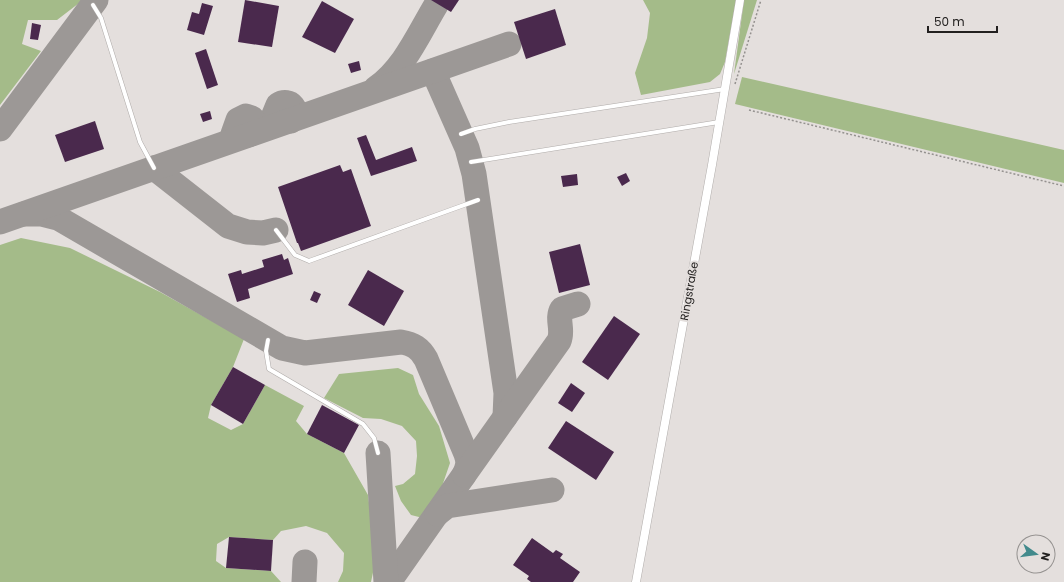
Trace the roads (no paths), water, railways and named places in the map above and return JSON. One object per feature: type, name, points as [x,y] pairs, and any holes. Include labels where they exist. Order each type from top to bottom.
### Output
[{"type":"street","name":"Ringstraße","points":[[636,582],[720,122],[740,0]]},
{"type":"lane","points":[[92,5],[101,18],[140,142],[154,168]]},
{"type":"lane","points":[[461,134],[476,129],[509,122],[725,89]]},
{"type":"lane","points":[[471,162],[720,122]]},
{"type":"lane","points":[[276,230],[295,255],[309,261],[478,200]]},
{"type":"lane","points":[[268,340],[266,351],[270,369],[363,424],[374,438],[378,453]]}]
